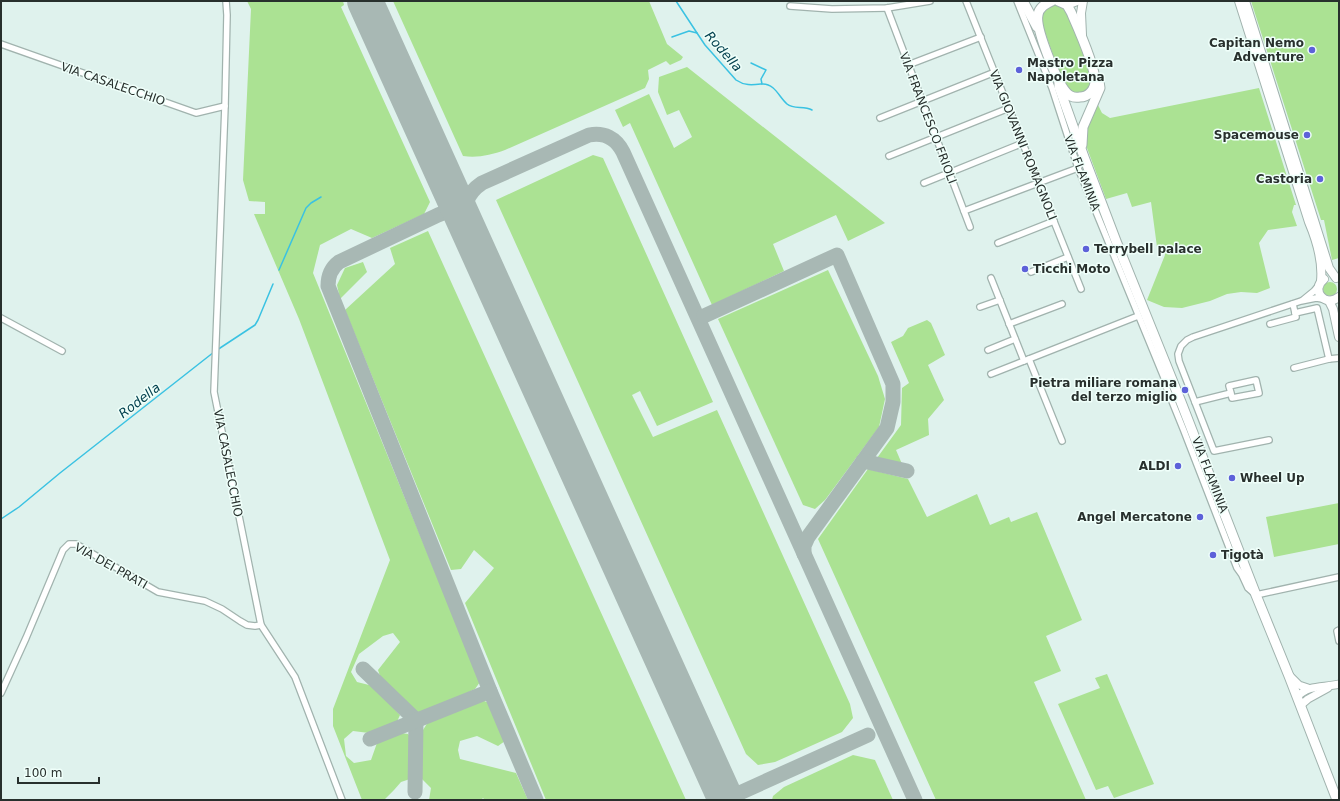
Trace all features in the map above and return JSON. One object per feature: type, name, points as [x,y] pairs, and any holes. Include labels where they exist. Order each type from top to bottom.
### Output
[{"type":"main road","name":"VIA FLAMINIA","points":[[1023,1],[1039,30]]},
{"type":"main road","name":"VIA FLAMINIA","points":[[1052,1],[1045,4],[1040,10],[1038,17],[1039,30],[1059,82],[1061,92],[1083,154],[1177,403],[1289,676],[1337,800]]},
{"type":"main road","points":[[1061,2],[1072,3],[1077,1]]},
{"type":"main road","points":[[1083,1],[1081,13],[1083,40]]},
{"type":"main road","points":[[1239,1],[1309,222],[1315,236],[1322,269],[1318,291],[1333,309],[1339,337]]},
{"type":"main road","points":[[1245,1],[1329,268],[1338,280]]},
{"type":"main road","name":"VIA FLAMINIA","points":[[1061,2],[1071,12],[1091,62],[1098,75],[1100,88],[1083,127],[1083,154]]},
{"type":"main road","name":"VIA FLAMINIA","points":[[1059,82],[1067,93],[1073,97],[1087,95],[1093,89],[1095,82],[1091,62]]},
{"type":"main road","points":[[1320,283],[1328,277],[1338,280]]},
{"type":"main road","points":[[1326,300],[1334,300],[1339,298],[1339,312]]},
{"type":"street","name":"VIA CASALECCHIO","points":[[226,1],[225,106],[214,392],[261,625],[295,677],[342,800]]},
{"type":"street","points":[[862,1],[865,8]]},
{"type":"street","points":[[790,6],[832,10],[887,8],[930,1]]},
{"type":"street","name":"VIA GIOVANNI ROMAGNOLI","points":[[966,1],[1081,289]]},
{"type":"street","name":"VIA FLAMINIA","points":[[1017,1],[1052,88],[1078,168],[1165,380],[1166,389],[1177,403],[1238,568],[1248,588],[1256,595]]},
{"type":"street","name":"VIA FRANCESCO FRIOLI","points":[[887,8],[970,227]]},
{"type":"street","points":[[908,65],[980,37]]},
{"type":"street","name":"VIA CASALECCHIO","points":[[1,44],[196,114],[225,106]]},
{"type":"street","points":[[880,118],[994,72]]},
{"type":"street","points":[[889,156],[1009,108]]},
{"type":"street","points":[[924,183],[1023,143]]},
{"type":"street","points":[[964,211],[1078,168],[1083,154]]},
{"type":"street","points":[[998,243],[1054,221]]},
{"type":"street","points":[[1031,272],[1068,257]]},
{"type":"street","points":[[991,278],[1015,339],[1026,360],[1062,441]]},
{"type":"street","points":[[1302,301],[1314,291],[1320,283]]},
{"type":"street","points":[[1269,440],[1214,451],[1179,361],[1178,354],[1181,346],[1187,340],[1205,332],[1302,301],[1316,298],[1326,300]]},
{"type":"street","points":[[980,307],[1000,300]]},
{"type":"street","points":[[1009,324],[1062,304]]},
{"type":"street","points":[[1270,324],[1296,317],[1293,304]]},
{"type":"street","points":[[1295,313],[1318,308],[1329,359]]},
{"type":"street","points":[[991,374],[1138,316]]},
{"type":"street","points":[[1,318],[62,351]]},
{"type":"street","points":[[988,350],[1015,339]]},
{"type":"street","points":[[1294,368],[1339,358]]},
{"type":"street","points":[[1256,380],[1259,393],[1232,398],[1231,393],[1229,386],[1256,380]]},
{"type":"street","points":[[1195,402],[1231,393]]},
{"type":"street","name":"VIA DEI PRATI","points":[[1,693],[63,550],[69,544],[76,544],[158,592],[205,601],[222,609],[240,622],[247,625],[261,625]]},
{"type":"street","points":[[1256,595],[1339,577]]},
{"type":"street","points":[[1338,630],[1339,641]]},
{"type":"street","points":[[1289,676],[1299,685],[1308,688],[1330,687]]},
{"type":"street","points":[[1308,688],[1302,691],[1299,701],[1308,699],[1330,687],[1339,684]]},
{"type":"green space","points":[[247,1],[343,1],[344,5],[341,7],[430,202],[424,214],[372,238],[351,229],[320,245],[313,273],[480,682],[475,689],[423,714],[414,712],[381,679],[378,670],[400,642],[393,633],[383,636],[359,654],[351,672],[357,682],[373,686],[400,715],[396,724],[369,733],[353,731],[344,739],[346,756],[354,763],[371,760],[377,743],[401,733],[408,734],[413,740],[410,779],[401,782],[384,800],[362,800],[333,726],[333,709],[390,560],[299,319],[254,214],[265,214],[265,202],[249,201],[243,180],[251,9]]},
{"type":"green space","points":[[393,1],[649,1],[667,44],[683,57],[681,60],[670,65],[666,61],[648,70],[649,79],[645,88],[505,150],[484,156],[463,156]]},
{"type":"green space","points":[[1251,1],[1339,1],[1339,258],[1332,260],[1324,220],[1321,220]]},
{"type":"green space","points":[[1051,4],[1056,4],[1067,11],[1091,75],[1092,83],[1086,92],[1074,94],[1064,86],[1041,21],[1042,11]]},
{"type":"green space","points":[[687,67],[885,223],[848,241],[836,215],[773,244],[784,271],[712,305],[630,123],[623,127],[615,110],[649,94],[674,148],[692,137],[679,110],[667,115],[658,92],[659,77]]},
{"type":"green space","points":[[1259,88],[1296,205],[1294,205],[1292,212],[1297,226],[1268,230],[1259,243],[1270,288],[1257,293],[1241,292],[1227,294],[1210,301],[1182,308],[1164,307],[1147,300],[1165,255],[1164,248],[1157,247],[1151,202],[1132,207],[1127,193],[1106,199],[1086,142],[1088,125],[1097,103],[1102,113],[1110,118]]},
{"type":"green space","points":[[593,155],[603,158],[713,402],[657,426],[640,391],[632,395],[653,437],[717,410],[850,704],[853,718],[842,732],[775,762],[758,765],[746,754],[496,200]]},
{"type":"green space","points":[[428,231],[686,800],[546,800],[465,603],[494,568],[474,550],[461,569],[451,570],[345,310],[395,264],[390,248]]},
{"type":"green space","points":[[363,262],[367,272],[340,299],[337,285],[345,268]]},
{"type":"green space","points":[[828,270],[878,376],[885,399],[879,427],[825,500],[815,509],[803,505],[718,319]]},
{"type":"green space","points":[[1330,282],[1335,284],[1337,289],[1335,294],[1330,296],[1325,294],[1323,289],[1325,284]]},
{"type":"green space","points":[[927,320],[931,323],[945,355],[928,365],[944,400],[928,419],[929,435],[896,450],[902,464],[877,458],[901,425],[902,388],[909,383],[891,342],[903,336],[908,328]]},
{"type":"green space","points":[[868,469],[908,479],[927,517],[977,494],[990,525],[1009,517],[1011,522],[1037,512],[1082,620],[1046,636],[1061,671],[1034,682],[1086,800],[936,800],[818,539]]},
{"type":"green space","points":[[1339,503],[1339,544],[1274,557],[1266,517]]},
{"type":"green space","points":[[1107,674],[1154,784],[1114,798],[1108,786],[1096,790],[1058,704],[1100,688],[1095,678]]},
{"type":"green space","points":[[481,700],[490,703],[505,741],[498,746],[477,736],[460,741],[458,750],[460,759],[516,773],[528,800],[485,800],[483,798],[481,800],[429,800],[431,788],[420,777],[423,730],[428,722]]},
{"type":"green space","points":[[853,755],[875,760],[893,800],[772,800],[773,796],[784,787]]},
{"type":"waterway","name":"Rodella","points":[[676,1],[697,33]]},
{"type":"waterway","name":"Rodella","points":[[672,37],[689,31],[697,33],[705,45],[736,80],[752,85],[762,84]]},
{"type":"waterway","name":"Rodella","points":[[751,63],[766,70],[761,79],[762,84]]},
{"type":"waterway","name":"Rodella","points":[[763,84],[774,88],[790,106],[812,110]]},
{"type":"waterway","name":"Rodella","points":[[279,270],[306,208],[321,197]]},
{"type":"waterway","name":"Rodella","points":[[217,350],[255,325],[273,284]]},
{"type":"waterway","name":"Rodella","points":[[1,519],[19,507],[214,352]]},
{"type":"taxiway","points":[[467,227],[467,202],[472,192],[482,183],[589,135],[605,135],[617,143],[623,152],[915,800]]},
{"type":"taxiway","points":[[466,223],[460,215],[451,211],[438,215],[339,262],[330,272],[328,286],[490,691],[536,800]]},
{"type":"taxiway","points":[[704,316],[837,255],[893,384],[893,402],[887,428],[808,537],[804,546],[804,554]]},
{"type":"taxiway","points":[[863,461],[907,471]]},
{"type":"taxiway","points":[[363,669],[416,720],[415,792]]},
{"type":"taxiway","points":[[370,739],[490,691]]},
{"type":"taxiway","points":[[724,800],[868,735]]},
{"type":"runway","points":[[365,1],[726,800]]},
{"type":"place","name":"Capitan Nemo Adventure","points":[[1312,50]]},
{"type":"place","name":"Mastro Pizza Napoletana","points":[[1019,70]]},
{"type":"place","name":"Spacemouse","points":[[1307,135]]},
{"type":"place","name":"Castoria","points":[[1320,179]]},
{"type":"place","name":"Terrybell palace","points":[[1086,249]]},
{"type":"place","name":"Ticchi Moto","points":[[1025,269]]},
{"type":"place","name":"Pietra miliare romana del terzo miglio","points":[[1185,390]]},
{"type":"place","name":"ALDI","points":[[1178,466]]},
{"type":"place","name":"Wheel Up","points":[[1232,478]]},
{"type":"place","name":"Angel Mercatone","points":[[1200,517]]},
{"type":"place","name":"Tigotà","points":[[1213,555]]}]
